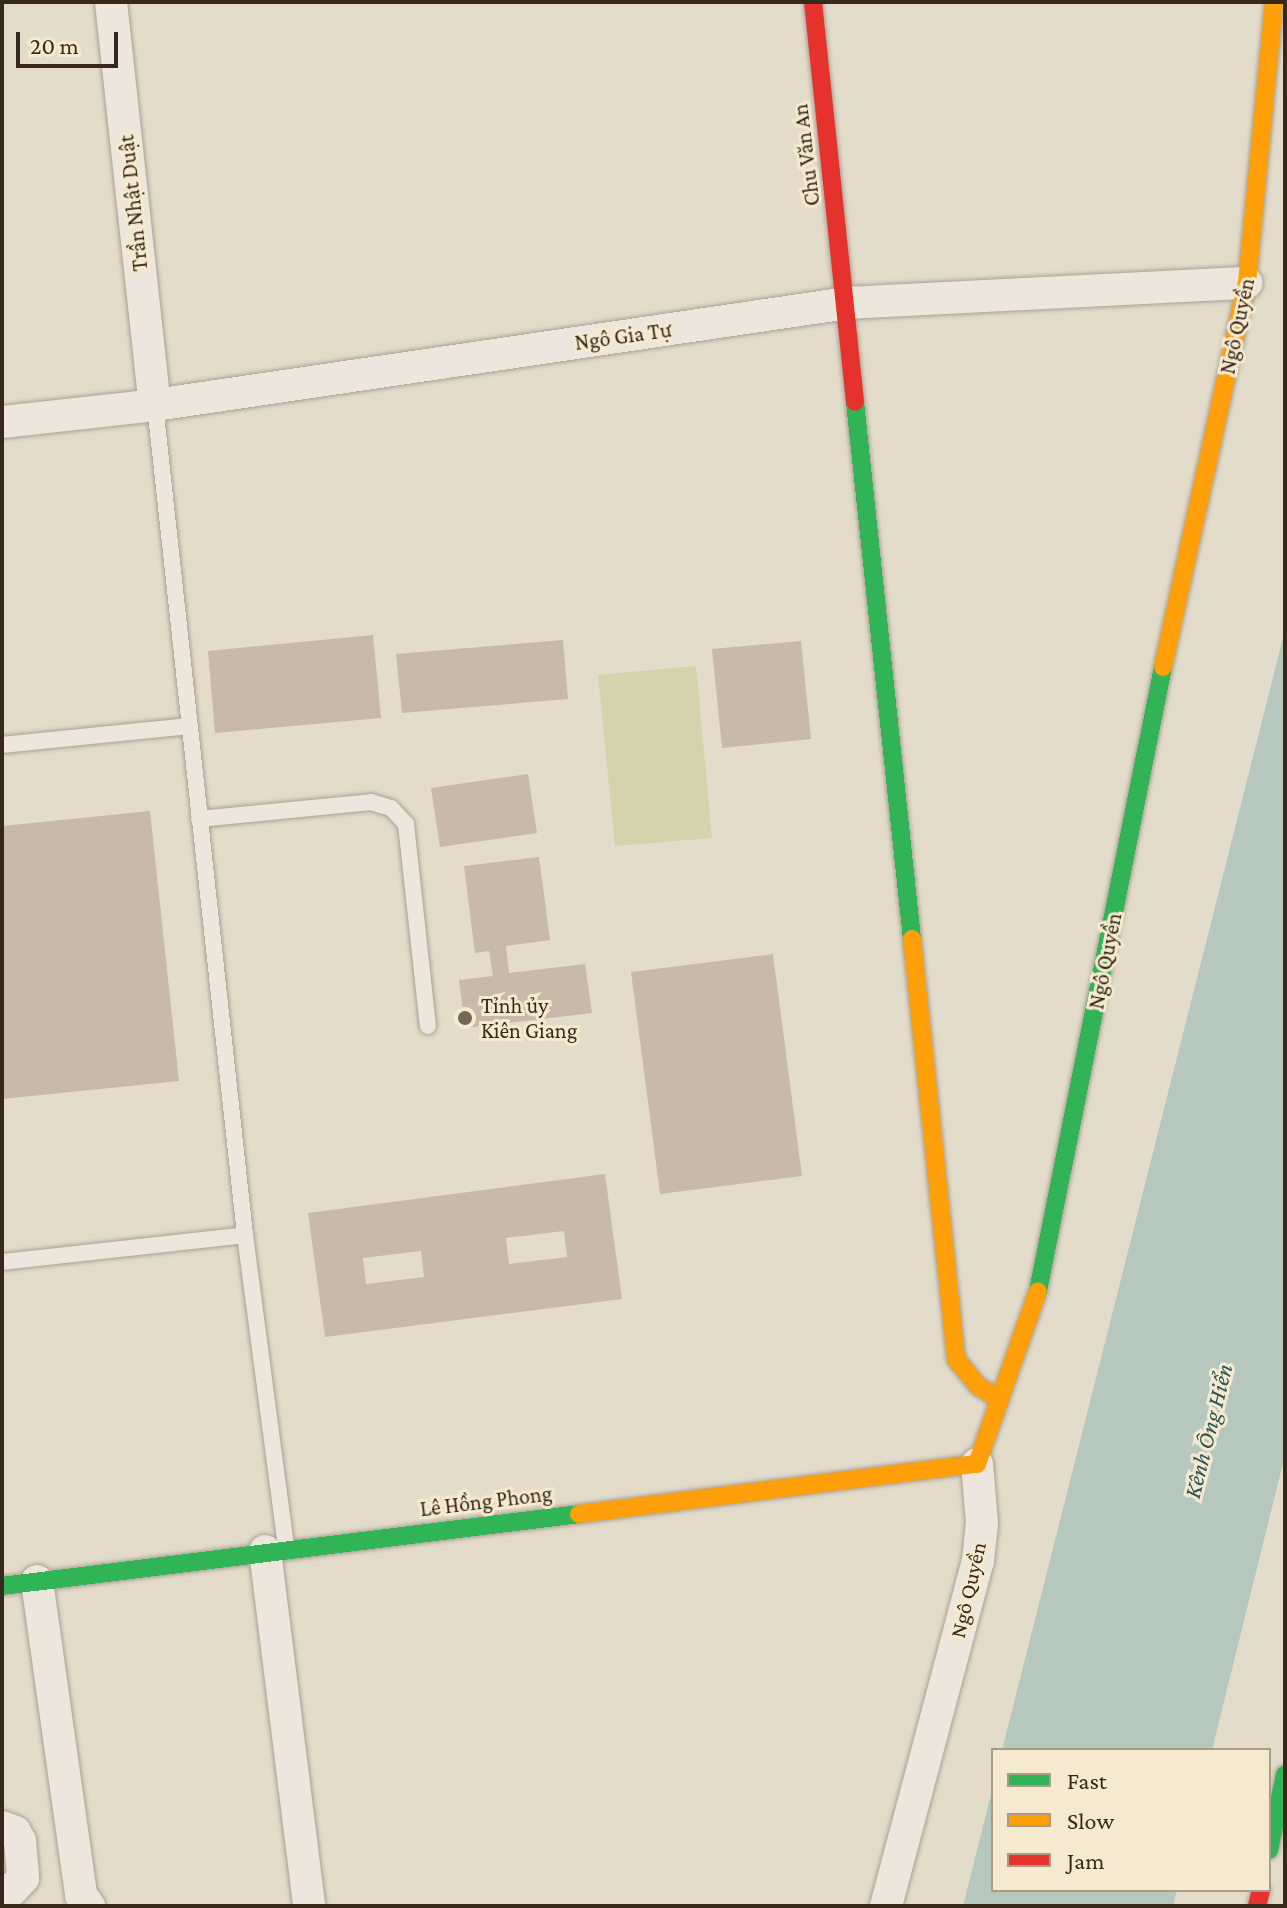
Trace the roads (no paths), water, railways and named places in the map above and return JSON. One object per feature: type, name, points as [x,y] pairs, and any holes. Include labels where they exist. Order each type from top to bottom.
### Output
[{"type":"street","name":"Trần Nhật Duật","points":[[111,2],[155,405]]},
{"type":"street","name":"Chu Văn An","points":[[813,2],[956,1359],[978,1386],[1000,1400]]},
{"type":"street","name":"Ngô Quyền","points":[[886,1906],[978,1561],[982,1523],[977,1464],[1040,1285],[1175,610],[1247,283],[1274,2]]},
{"type":"street","name":"Ngô Gia Tự","points":[[2,422],[155,405],[847,303],[1247,283]]},
{"type":"street","name":"Lê Hồng Phong","points":[[2,1586],[977,1464]]},
{"type":"street","points":[[276,1550],[306,1902]]},
{"type":"street","points":[[37,1581],[81,1895],[89,1906]]},
{"type":"street","points":[[1271,1841],[1285,1775]]},
{"type":"street","points":[[2,1827],[15,1832],[20,1841],[23,1878],[12,1890],[2,1890]]},
{"type":"lane","points":[[155,405],[276,1550]]},
{"type":"lane","points":[[2,745],[189,726]]},
{"type":"lane","points":[[199,819],[371,802],[391,808],[406,824],[428,1026]]},
{"type":"lane","points":[[2,1262],[245,1235]]},
{"type":"water","name":"Kênh Ông Hiển","points":[[1285,630],[1285,1455],[1212,1748],[1003,1748]]},
{"type":"water","points":[[991,1794],[991,1892],[1176,1892],[1173,1906],[963,1906]]},
{"type":"place","name":"Tỉnh ủy Kiên Giang","points":[[465,1018]]}]
